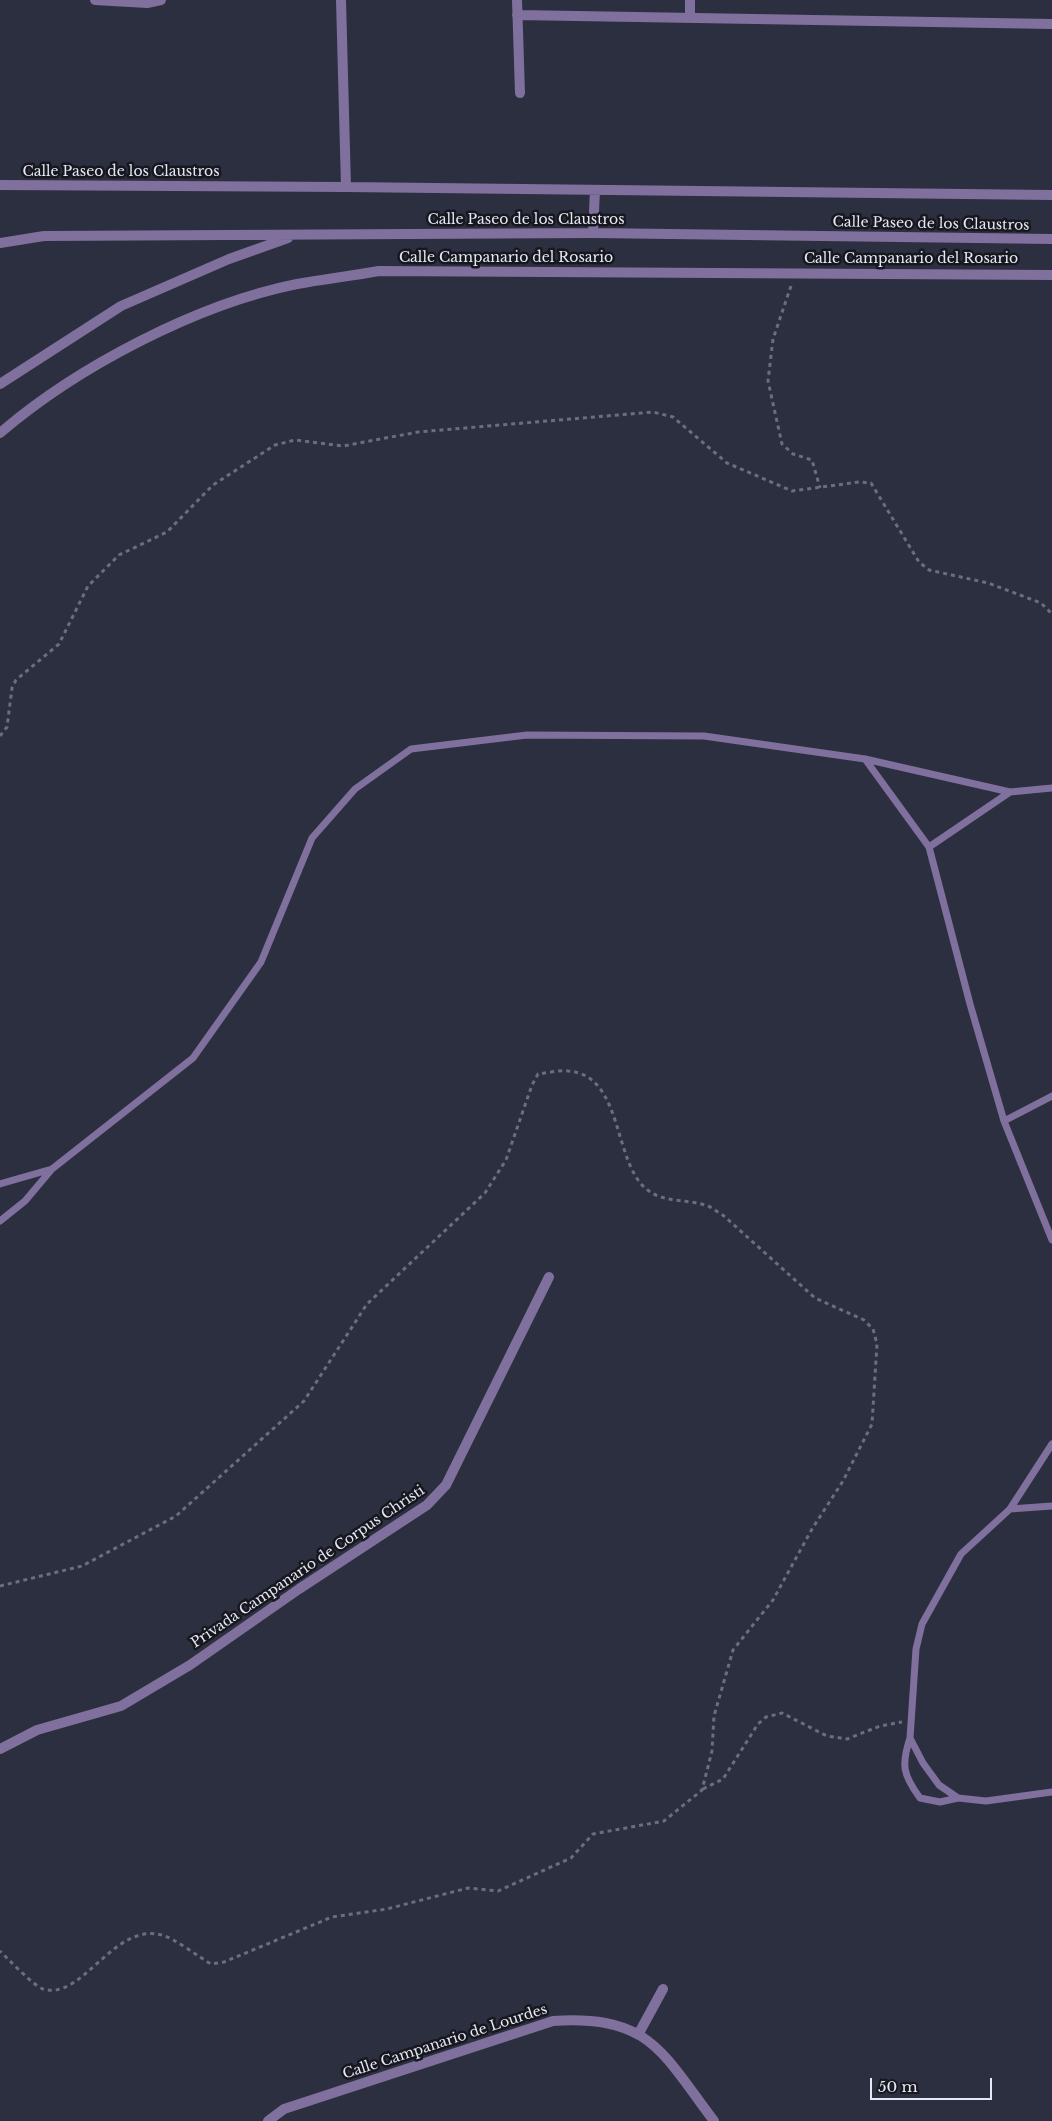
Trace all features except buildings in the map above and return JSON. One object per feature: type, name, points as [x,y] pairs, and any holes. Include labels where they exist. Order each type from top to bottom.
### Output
[{"type":"street","points":[[95,0],[147,4],[161,0]]},
{"type":"street","points":[[341,0],[346,187]]},
{"type":"street","points":[[517,0],[520,93]]},
{"type":"street","points":[[690,0],[690,18]]},
{"type":"street","points":[[517,15],[1052,24]]},
{"type":"street","name":"Calle Paseo de los Claustros","points":[[0,185],[1052,195]]},
{"type":"street","points":[[593,233],[594,190]]},
{"type":"street","name":"Calle Paseo de los Claustros","points":[[0,243],[44,236],[593,233],[1052,239]]},
{"type":"street","points":[[0,384],[121,306],[229,259],[294,236]]},
{"type":"street","name":"Calle Campanario del Rosario","points":[[0,433],[70,383],[140,341],[215,308],[296,284],[379,271],[1052,275]]},
{"type":"street","name":"Privada Campanario de Corpus Christi","points":[[0,1749],[37,1730],[121,1706],[190,1665],[299,1589],[427,1505],[446,1485],[549,1277]]},
{"type":"street","points":[[639,2033],[663,1989]]},
{"type":"street","name":"Calle Campanario de Lourdes","points":[[268,2121],[284,2109],[553,2021],[604,2021],[639,2033],[660,2049],[714,2121]]},
{"type":"lane","points":[[0,1221],[25,1201],[52,1169],[192,1058],[261,962],[312,838],[355,789],[411,749],[528,735],[704,736],[865,758],[1010,792],[1052,788]]},
{"type":"lane","points":[[865,758],[929,847],[970,1004],[1004,1121],[1052,1240]]},
{"type":"lane","points":[[929,847],[1010,792]]},
{"type":"lane","points":[[1004,1121],[1052,1096]]},
{"type":"lane","points":[[0,1184],[52,1169]]},
{"type":"lane","points":[[1052,1444],[1010,1509],[961,1554],[922,1624],[916,1649],[910,1738],[904,1757],[906,1779],[920,1798],[940,1802],[958,1798],[986,1801],[1052,1792]]},
{"type":"lane","points":[[1010,1509],[1052,1506]]},
{"type":"lane","points":[[910,1738],[923,1764],[938,1785],[958,1798]]},
{"type":"path","points":[[795,272],[773,339],[768,381],[782,444],[793,454],[812,460],[820,488]]},
{"type":"path","points":[[0,736],[7,727],[12,688],[16,680],[60,644],[88,586],[119,555],[167,532],[213,485],[275,445],[295,440],[344,446],[418,432],[653,412],[673,417],[727,463],[792,491],[859,482],[871,483],[919,562],[929,570],[988,583],[1041,603],[1052,614]]},
{"type":"path","points":[[0,1586],[82,1566],[176,1516],[183,1510],[304,1400],[366,1304],[485,1193],[506,1160],[532,1085],[538,1074],[569,1071],[586,1077],[606,1095],[633,1174],[648,1191],[663,1197],[708,1206],[724,1216],[815,1298],[864,1320],[873,1330],[877,1344],[872,1424],[843,1481],[812,1529],[772,1600],[733,1650],[714,1716],[712,1751],[702,1790]]},
{"type":"path","points":[[0,1951],[42,1988],[55,1990],[72,1984],[110,1950],[141,1934],[163,1935],[211,1964],[224,1962],[332,1917],[387,1909],[468,1888],[498,1891],[570,1858],[593,1834],[664,1821],[702,1790],[723,1779],[758,1724],[766,1717],[782,1713],[826,1736],[847,1738],[880,1726],[912,1721]]}]
